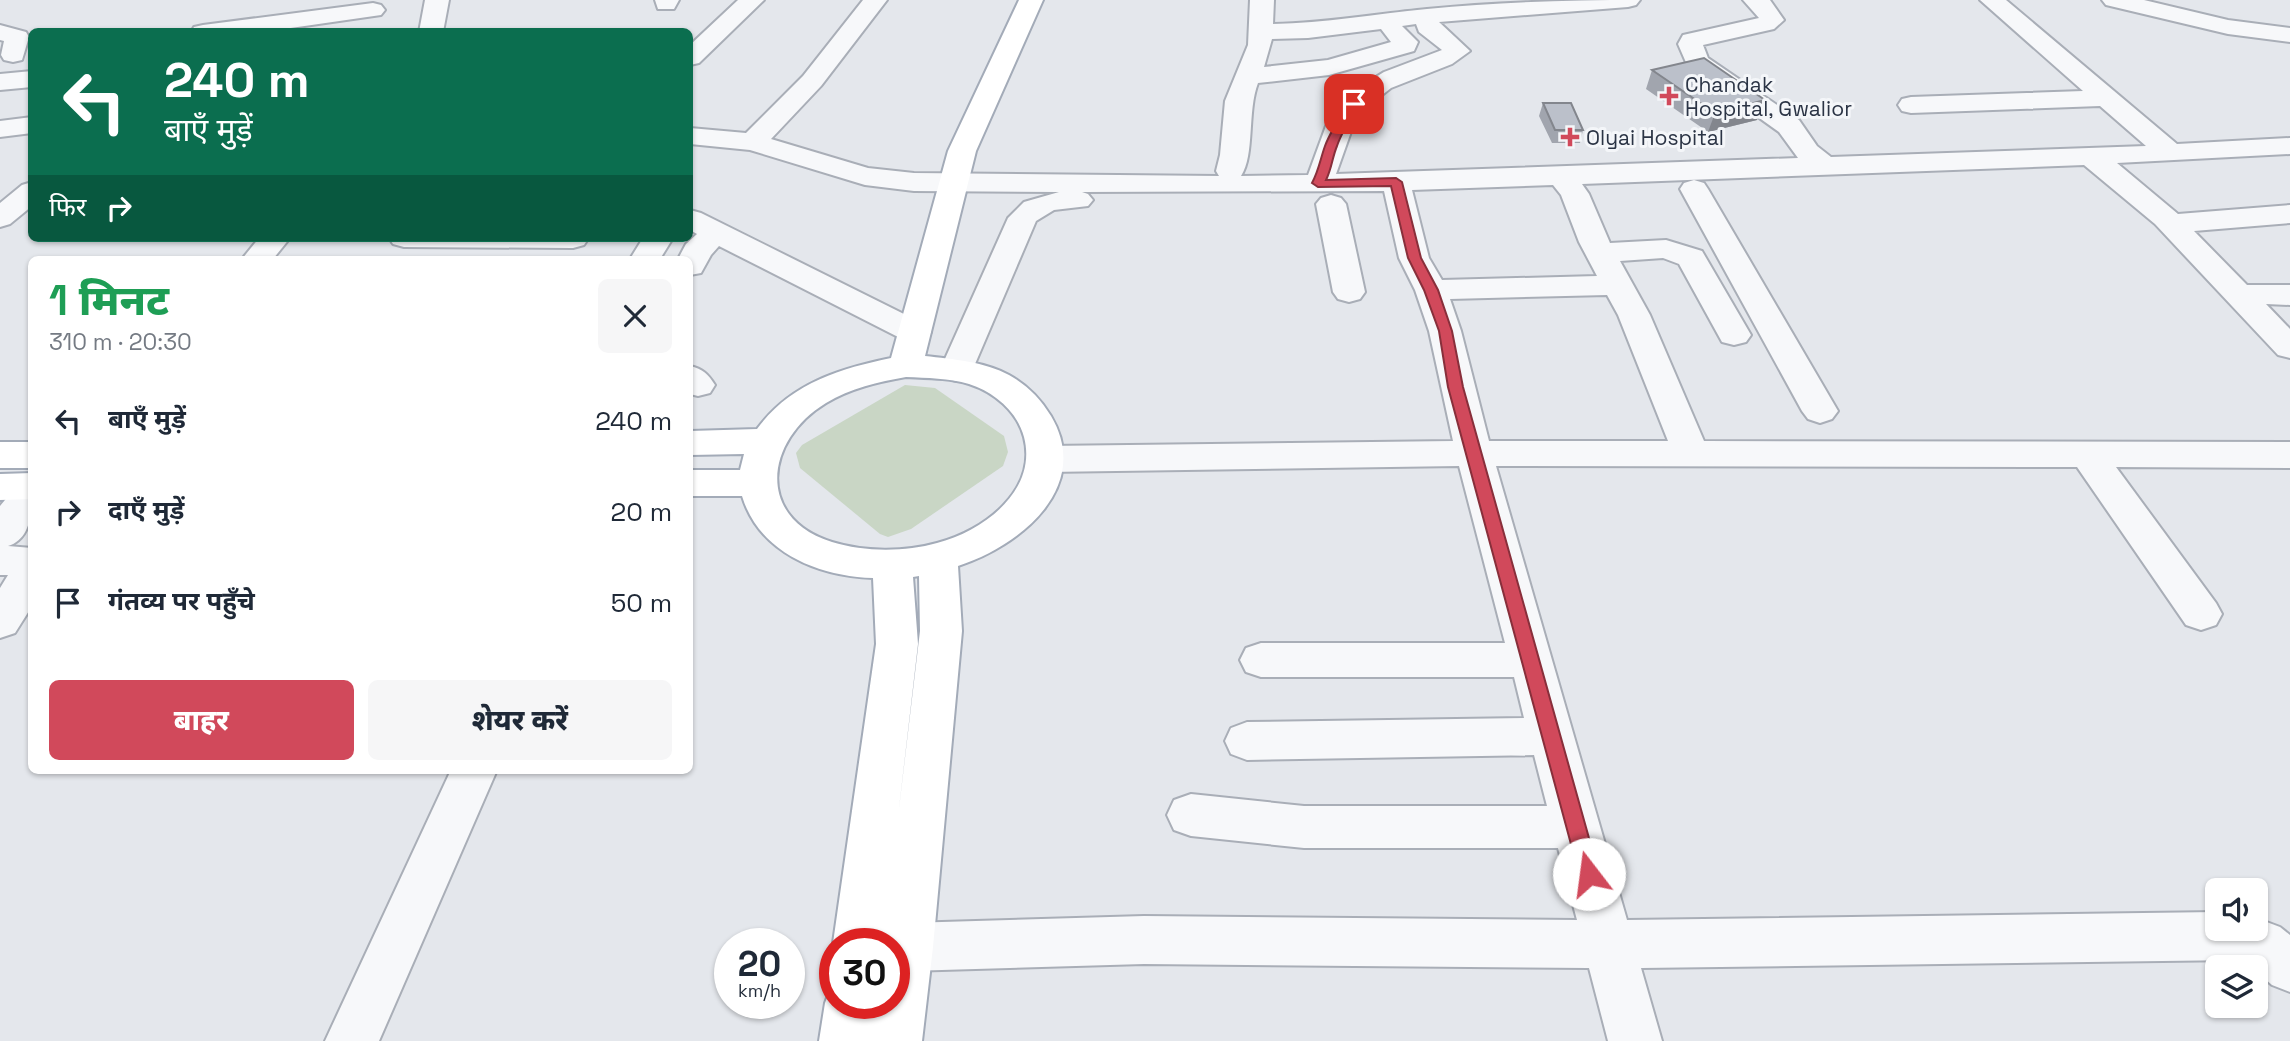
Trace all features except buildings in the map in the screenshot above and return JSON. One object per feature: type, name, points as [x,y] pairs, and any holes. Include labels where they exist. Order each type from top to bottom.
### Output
[{"type":"main road","points":[[910,349],[957,370],[995,382],[1024,402],[1042,428],[1047,459],[1038,489],[1015,518],[981,542],[938,558],[892,565],[850,562],[813,551],[784,533],[765,510],[757,483],[759,462],[767,441],[792,411],[827,388],[870,372],[910,349],[962,151],[1031,0]]},
{"type":"main road","points":[[693,443],[767,441]]},
{"type":"main road","points":[[0,455],[28,455]]},
{"type":"main road","points":[[693,483],[757,483]]},
{"type":"main road","points":[[0,486],[28,486]]},
{"type":"main road","points":[[910,928],[941,631],[938,558]]},
{"type":"main road","points":[[860,928],[897,644],[892,565]]},
{"type":"main road","points":[[846,1041],[849,1019]]},
{"type":"main road","points":[[895,1041],[898,1019]]},
{"type":"street","points":[[432,28],[437,0]]},
{"type":"street","points":[[693,55],[752,0]]},
{"type":"street","points":[[753,142],[812,81],[875,0]]},
{"type":"street","points":[[1230,171],[1234,155],[1238,101],[1255,62],[1262,32],[1262,0]]},
{"type":"street","points":[[1248,76],[1329,67],[1405,46],[1406,42],[1376,22],[1354,0]]},
{"type":"street","points":[[1262,32],[1308,31],[1426,16],[1628,0]]},
{"type":"street","points":[[1755,0],[1763,6],[1772,20],[1755,27],[1697,38],[1690,44],[1697,62],[1789,127],[1816,159]]},
{"type":"street","points":[[1992,0],[2161,144]]},
{"type":"street","points":[[2114,0],[2228,27],[2290,35]]},
{"type":"street","points":[[241,28],[373,14]]},
{"type":"street","points":[[1349,292],[1325,185],[1330,148],[1354,104],[1390,78],[1458,51],[1428,27],[1426,16]]},
{"type":"street","points":[[0,32],[17,37],[15,55]]},
{"type":"street","points":[[0,82],[28,79]]},
{"type":"street","points":[[1911,105],[2106,98]]},
{"type":"street","points":[[0,106],[28,102]]},
{"type":"street","points":[[0,129],[28,126]]},
{"type":"street","points":[[1567,184],[1694,189],[2100,164],[2161,144],[2290,130]]},
{"type":"street","points":[[693,136],[753,142],[865,176],[914,182],[955,176],[1230,171],[1398,193],[1567,184],[1816,159],[2290,166]]},
{"type":"street","points":[[957,370],[1023,218],[1032,208],[1044,202],[1816,159],[2161,144],[2290,146]]},
{"type":"street","points":[[2100,164],[2171,224],[2290,348]]},
{"type":"street","points":[[955,176],[1230,186],[1325,185]]},
{"type":"street","points":[[0,182],[28,178]]},
{"type":"street","points":[[1567,184],[1634,315],[1692,455]]},
{"type":"street","points":[[1694,189],[1820,411]]},
{"type":"street","points":[[1398,193],[1414,258],[1431,290],[1446,331],[1456,387],[1634,1041]]},
{"type":"street","points":[[0,219],[28,194]]},
{"type":"street","points":[[2171,224],[2290,214]]},
{"type":"street","points":[[0,219],[28,219]]},
{"type":"street","points":[[693,259],[702,226],[869,307],[910,349]]},
{"type":"street","points":[[260,256],[272,242]]},
{"type":"street","points":[[1601,254],[1666,248],[1691,258],[1734,335]]},
{"type":"street","points":[[1431,290],[1618,285]]},
{"type":"street","points":[[2239,294],[2290,295]]},
{"type":"street","points":[[1047,459],[1474,453],[2290,454]]},
{"type":"street","points":[[2088,455],[2201,614]]},
{"type":"street","points":[[0,534],[28,497]]},
{"type":"street","points":[[0,560],[28,562]]},
{"type":"street","points":[[0,622],[28,578]]},
{"type":"street","points":[[1261,660],[1531,660]]},
{"type":"street","points":[[1247,741],[1552,736]]},
{"type":"street","points":[[352,1041],[472,774]]},
{"type":"street","points":[[1191,815],[1304,827],[1390,830],[1577,827]]},
{"type":"street","points":[[910,947],[1144,940],[1608,944],[2237,936],[2262,944],[2290,967]]},
{"type":"green space","points":[[905,385],[935,388],[1004,436],[1008,452],[1003,466],[911,529],[888,537],[880,534],[800,468],[796,453],[802,445]]},
{"type":"place","name":"Chandak Hospital, Gwalior","points":[[1669,96]]},
{"type":"place","name":"Olyai Hospital","points":[[1570,137]]},
{"type":"route","points":[[1354,104],[1339,128],[1330,148],[1327,168],[1318,183],[1396,182],[1414,258],[1431,290],[1446,331],[1456,387],[1589,874]]}]
